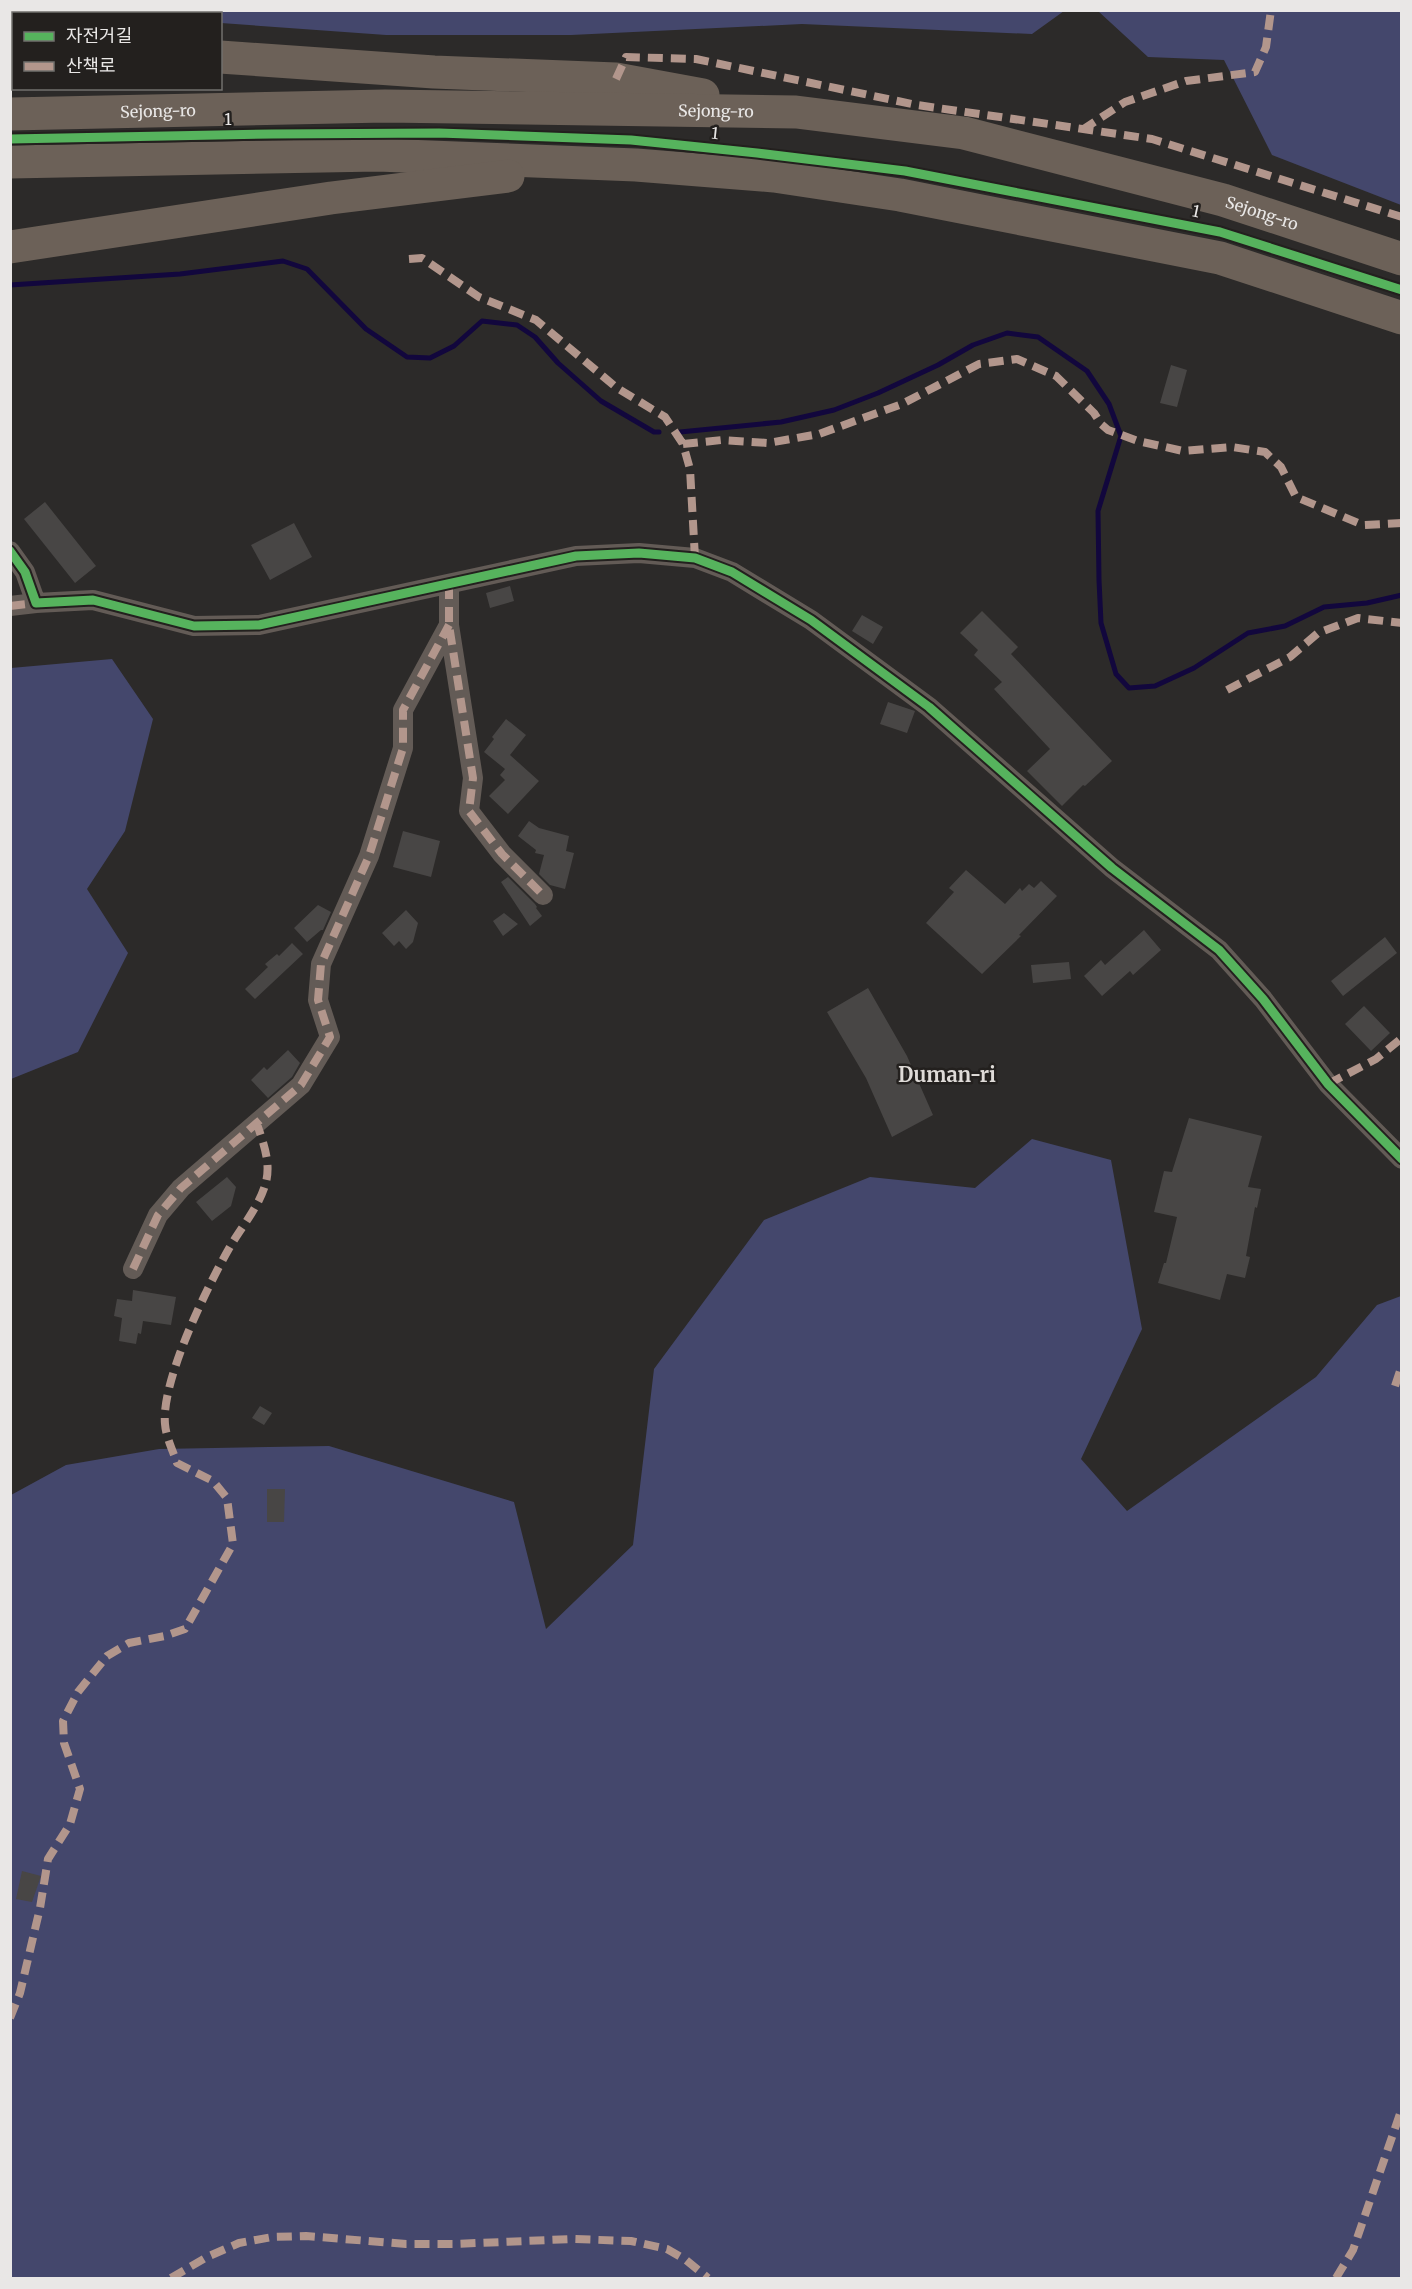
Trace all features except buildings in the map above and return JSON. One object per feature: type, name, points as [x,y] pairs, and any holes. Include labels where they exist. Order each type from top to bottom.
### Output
[{"type":"highway","points":[[222,57],[434,72],[616,79],[796,112]]},
{"type":"highway","name":"Sejong-ro","points":[[10,114],[385,106],[796,112],[964,133],[1223,200],[1401,259]]},
{"type":"highway","points":[[10,162],[378,154],[636,165],[774,176],[900,195],[1220,258],[1401,318]]},
{"type":"highway","points":[[10,247],[343,196],[512,175],[636,165]]},
{"type":"street","points":[[10,551],[25,572],[36,603]]},
{"type":"street","points":[[10,606],[93,600],[194,626],[262,625],[576,556],[639,553],[695,558],[732,572],[811,620],[929,707],[1112,868],[1219,950],[1263,999],[1328,1084],[1401,1159]]},
{"type":"street","points":[[449,584],[449,625],[473,778],[469,811],[501,854],[543,896]]},
{"type":"street","points":[[133,1269],[158,1215],[173,1197],[301,1085],[330,1037],[318,1000],[321,964],[369,856],[403,748],[403,710],[449,625]]},
{"type":"shaded area","points":[[47,11],[1064,11],[1032,34],[802,24],[571,35],[386,35],[222,23],[222,12]]},
{"type":"shaded area","points":[[1098,11],[1401,11],[1401,205],[1272,155],[1224,60],[1148,57]]},
{"type":"shaded area","points":[[112,659],[153,719],[125,831],[87,889],[128,953],[78,1052],[11,1079],[11,668]]},
{"type":"shaded area","points":[[1032,1139],[1111,1160],[1142,1329],[1081,1459],[1127,1511],[1316,1377],[1377,1305],[1401,1296],[1401,2278],[11,2278],[11,1495],[66,1465],[159,1449],[329,1446],[514,1502],[546,1629],[633,1545],[654,1369],[764,1220],[870,1177],[975,1188]]},
{"type":"waterway","points":[[10,285],[180,274],[283,261],[307,269],[366,329],[407,357],[430,358],[454,346],[482,321],[517,325],[535,337],[558,363],[601,401],[654,432],[659,432]]},
{"type":"waterway","points":[[680,432],[781,422],[834,410],[878,393],[938,365],[973,345],[1007,333],[1038,337],[1087,371],[1109,404],[1121,436],[1098,511],[1099,580],[1101,623],[1116,674],[1129,688],[1155,686],[1194,668],[1248,633],[1285,626],[1324,607],[1367,603],[1402,595]]},
{"type":"marked path","points":[[1082,130],[1125,102],[1186,81],[1255,72],[1266,47],[1271,10]]},
{"type":"marked path","points":[[616,79],[626,57],[696,59],[917,105],[1152,139],[1402,217]]},
{"type":"marked path","points":[[409,259],[422,258],[479,297],[536,320],[617,388],[665,417],[683,444]]},
{"type":"marked path","points":[[695,558],[690,469],[683,444],[722,440],[768,443],[819,434],[902,404],[979,364],[1017,359],[1056,376],[1108,430],[1138,441],[1183,451],[1232,447],[1265,452],[1281,467],[1296,497],[1363,525],[1402,523]]},
{"type":"marked path","points":[[449,584],[449,625],[473,778],[469,811],[502,854],[543,895]]},
{"type":"marked path","points":[[10,606],[36,603]]},
{"type":"marked path","points":[[1227,690],[1290,657],[1318,633],[1358,618],[1402,623]]},
{"type":"marked path","points":[[133,1269],[158,1215],[181,1188],[301,1085],[330,1037],[318,1000],[321,964],[369,856],[403,748],[403,710],[449,625]]},
{"type":"marked path","points":[[1328,1084],[1376,1059],[1402,1038]]},
{"type":"marked path","points":[[10,2018],[20,1993],[40,1908],[48,1859],[70,1824],[80,1789],[64,1743],[63,1721],[78,1692],[107,1656],[129,1643],[165,1636],[185,1629],[233,1544],[227,1498],[213,1481],[177,1463],[165,1424],[166,1405],[178,1359],[199,1308],[221,1262],[255,1207],[266,1182],[267,1160],[257,1124]]},
{"type":"marked path","points":[[1395,1386],[1402,1365]]},
{"type":"marked path","points":[[1336,2278],[1353,2250],[1402,2108]]},
{"type":"marked path","points":[[171,2278],[207,2257],[239,2243],[272,2237],[306,2236],[406,2244],[573,2239],[631,2241],[667,2249],[686,2260],[708,2278]]},
{"type":"cycle path","name":"1","points":[[10,139],[439,133],[631,140],[757,153],[905,171],[1220,232],[1402,290]]},
{"type":"cycle path","points":[[10,551],[25,572],[36,603],[93,600],[194,626],[259,625],[576,556],[639,553],[695,558],[732,572],[811,620],[929,707],[1112,868],[1219,950],[1263,999],[1328,1084],[1402,1159]]},
{"type":"district","name":"Duman-ri","points":[[947,1075]]}]
